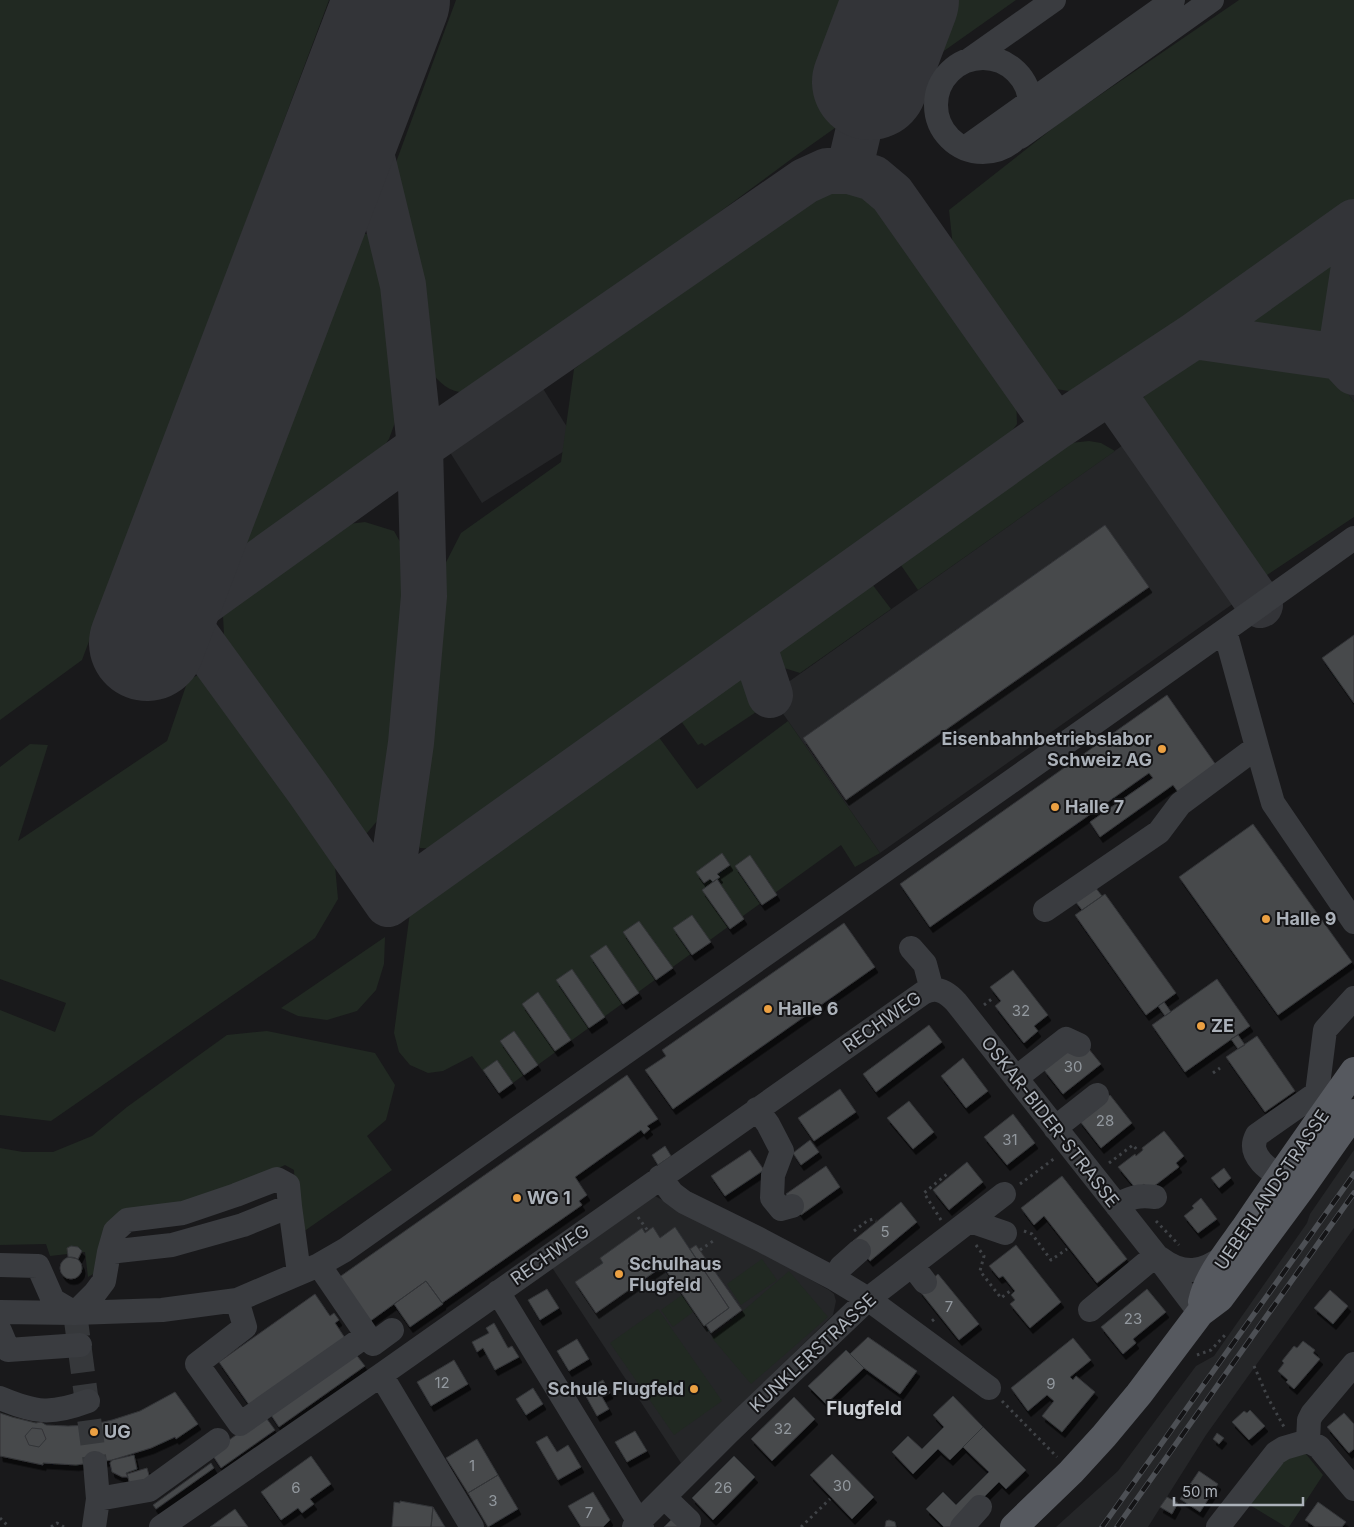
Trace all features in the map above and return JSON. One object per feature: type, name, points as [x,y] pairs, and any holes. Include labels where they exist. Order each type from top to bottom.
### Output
[{"type":"main road","name":"UEBERLANDSTRASSE","points":[[1014,1527],[1071,1472],[1104,1436],[1139,1394],[1200,1313],[1220,1298],[1290,1183],[1354,1071]]},
{"type":"main road","name":"UEBERLANDSTRASSE","points":[[1200,1313],[1204,1289],[1226,1255],[1354,1113]]},
{"type":"street","points":[[1054,0],[969,60],[955,67],[944,79],[938,93],[936,108],[940,123],[948,136],[964,148],[974,152],[989,152],[1004,148],[1212,0]]},
{"type":"street","points":[[964,148],[1173,0]]},
{"type":"street","points":[[969,60],[985,58],[1001,61],[1015,70],[1025,82],[1031,101],[1030,112],[1026,127],[1016,139]]},
{"type":"street","points":[[0,1312],[75,1313],[162,1310],[237,1300],[309,1269],[345,1250],[1225,631],[1354,538]]},
{"type":"street","points":[[1225,631],[1273,803],[1354,922]]},
{"type":"street","points":[[1044,910],[1159,832],[1180,804],[1258,747]]},
{"type":"street","points":[[911,948],[925,964],[937,990]]},
{"type":"street","name":"OSKAR-BIDER-STRASSE","points":[[937,990],[956,1002],[1200,1313]]},
{"type":"street","name":"RECHWEG","points":[[161,1527],[381,1375],[923,993],[937,990]]},
{"type":"street","points":[[1290,1183],[1258,1159],[1252,1147],[1254,1141],[1257,1135],[1317,1093],[1325,1030],[1354,998]]},
{"type":"street","points":[[1016,1078],[1066,1039],[1079,1045]]},
{"type":"street","points":[[1055,1128],[1097,1095]]},
{"type":"street","points":[[757,1109],[768,1124],[782,1151],[773,1175],[772,1198],[781,1210],[792,1206]]},
{"type":"street","points":[[660,1177],[672,1194],[684,1202],[835,1279],[868,1299],[989,1388]]},
{"type":"street","name":"KUNKLERSTRASSE","points":[[638,1525],[664,1497],[775,1400],[812,1364],[868,1299],[918,1274],[961,1227],[1004,1194]]},
{"type":"street","points":[[1117,1206],[1125,1200],[1139,1195],[1153,1207]]},
{"type":"street","points":[[75,1313],[95,1294],[104,1282],[109,1252],[172,1245],[243,1225],[290,1206],[309,1269],[373,1344],[392,1330]]},
{"type":"street","points":[[961,1227],[1011,1231]]},
{"type":"street","points":[[835,1279],[842,1267],[859,1252]]},
{"type":"street","points":[[1090,1310],[1156,1255]]},
{"type":"street","name":"OSKAR-BIDER-STRASSE","points":[[1156,1255],[1168,1264],[1178,1268],[1193,1270],[1212,1265],[1226,1255]]},
{"type":"street","points":[[0,1265],[38,1266],[53,1300],[75,1313]]},
{"type":"street","points":[[498,1292],[638,1525]]},
{"type":"street","points":[[237,1300],[245,1327],[197,1364],[240,1424],[367,1335]]},
{"type":"street","points":[[0,1331],[8,1350],[80,1345]]},
{"type":"street","points":[[1308,1441],[1309,1420],[1312,1414],[1354,1364]]},
{"type":"street","points":[[381,1375],[472,1527]]},
{"type":"street","points":[[0,1398],[45,1412],[66,1410],[88,1402]]},
{"type":"street","points":[[98,1499],[149,1490],[218,1440]]},
{"type":"street","points":[[1218,1527],[1276,1453],[1284,1448],[1308,1441],[1319,1447],[1354,1489]]},
{"type":"street","points":[[94,1527],[98,1499],[95,1463]]},
{"type":"street","points":[[664,1497],[689,1521]]},
{"type":"street","points":[[962,1527],[980,1507]]},
{"type":"path","points":[[1213,1073],[1220,1068]]},
{"type":"path","points":[[1107,1164],[1133,1145],[1138,1151]]},
{"type":"path","points":[[1004,1194],[1008,1193],[1070,1147]]},
{"type":"path","points":[[949,1175],[947,1174],[924,1193],[961,1227],[984,1256],[980,1271],[1001,1298],[1010,1291]]},
{"type":"path","points":[[1153,1207],[1181,1248]]},
{"type":"path","points":[[1011,1231],[1032,1234],[1051,1260],[1067,1249]]},
{"type":"path","points":[[700,1250],[713,1241]]},
{"type":"path","points":[[1196,1355],[1211,1350],[1225,1335]]},
{"type":"path","points":[[1254,1366],[1268,1398],[1285,1428]]},
{"type":"path","points":[[989,1388],[1071,1472]]},
{"type":"path","points":[[801,1527],[830,1500]]},
{"type":"path","points":[[0,1518],[7,1527]]},
{"type":"path","points":[[51,1527],[57,1524],[64,1527]]},
{"type":"shaded area","points":[[0,0],[329,0],[82,660],[0,720]]},
{"type":"shaded area","points":[[456,0],[1016,0],[794,157],[480,389],[472,392],[458,392],[445,386],[434,376],[430,369],[395,165]]},
{"type":"shaded area","points":[[1239,0],[1354,0],[1354,205],[1101,384],[1075,392],[1056,389],[1043,380],[1000,323],[954,256],[949,210],[1062,121]]},
{"type":"shaded area","points":[[852,191],[889,211],[1016,395],[1017,424],[992,458],[443,849],[420,848],[407,824],[424,726],[439,576],[461,533],[561,462],[574,369],[806,196]]},
{"type":"shaded area","points":[[352,234],[370,234],[387,304],[402,403],[389,439],[369,468],[249,555],[238,554]]},
{"type":"shaded area","points":[[1354,237],[1354,374],[1341,384],[1354,402],[1354,517],[1252,585],[1143,427],[1142,400],[1156,380]]},
{"type":"shaded area","points":[[532,371],[577,443],[482,503],[439,435]]},
{"type":"shaded area","points":[[1354,374],[1354,402],[1341,384]]},
{"type":"shaded area","points":[[1140,433],[1251,591],[880,853],[770,695]]},
{"type":"shaded area","points":[[1089,441],[1101,443],[1115,451],[918,590],[896,558],[1061,444]]},
{"type":"shaded area","points":[[365,522],[394,531],[409,558],[407,670],[383,814],[367,833],[350,829],[225,653],[223,616],[242,589],[340,525]]},
{"type":"shaded area","points":[[869,580],[891,609],[800,673],[781,667],[776,658],[783,640]]},
{"type":"shaded area","points":[[202,673],[334,855],[338,899],[315,938],[51,1121],[0,1115],[0,1010],[55,1032],[66,1003],[0,979],[0,767],[30,744],[48,745],[18,841],[167,741],[188,680]]},
{"type":"shaded area","points":[[748,679],[758,683],[770,695],[764,698],[768,704],[705,746],[702,743],[698,745],[681,721],[685,718],[681,714],[730,681]]},
{"type":"shaded area","points":[[788,721],[880,853],[855,867],[841,845],[499,1093],[472,1056],[443,1071],[428,1073],[410,1065],[399,1052],[394,1033],[410,912],[655,732],[697,789]]},
{"type":"shaded area","points":[[385,937],[384,964],[376,990],[357,1011],[327,1020],[298,1016],[281,1008]]},
{"type":"shaded area","points":[[267,1031],[375,1053],[395,1085],[386,1120],[367,1136],[392,1170],[303,1232],[296,1223],[294,1170],[285,1165],[229,1192],[114,1217],[97,1272],[88,1277],[85,1252],[50,1256],[46,1244],[0,1245],[0,1148],[23,1152],[53,1152],[92,1136],[127,1107],[227,1035]]},
{"type":"shaded area","points":[[1354,1150],[1354,1228],[1206,1435],[1148,1527],[1056,1527],[1118,1471],[1196,1366],[1214,1356],[1307,1223],[1310,1214]]},
{"type":"shaded area","name":"Schule Flugfeld","points":[[653,1195],[829,1290],[834,1294],[836,1301],[833,1315],[681,1463],[551,1266]]},
{"type":"shaded area","points":[[762,1259],[777,1280],[741,1305],[727,1284]]},
{"type":"shaded area","points":[[789,1271],[828,1317],[751,1384],[712,1338]]},
{"type":"shaded area","points":[[682,1295],[693,1312],[673,1327],[661,1310]]},
{"type":"shaded area","points":[[658,1309],[722,1401],[674,1435],[610,1343]]},
{"type":"shaded area","points":[[1306,1454],[1323,1475],[1289,1527],[1245,1502],[1281,1457]]},
{"type":"building","points":[[1105,525],[1149,587],[846,800],[803,738]]},
{"type":"building","points":[[1354,635],[1354,703],[1322,658]]},
{"type":"building","name":"Halle 7","points":[[1167,695],[1216,765],[1178,792],[1173,785],[1100,837],[1090,822],[1153,778],[1149,773],[930,927],[900,884]]},
{"type":"building","name":"Halle 9","points":[[1253,824],[1352,962],[1278,1015],[1179,877]]},
{"type":"building","points":[[722,853],[730,865],[717,874],[720,877],[713,882],[710,879],[704,883],[696,872]]},
{"type":"building","points":[[750,855],[777,895],[762,905],[735,866]]},
{"type":"building","points":[[717,879],[744,919],[730,929],[702,890]]},
{"type":"building","points":[[1095,887],[1102,896],[1082,910],[1075,901]]},
{"type":"building","points":[[1105,894],[1176,993],[1146,1015],[1075,915]]},
{"type":"building","points":[[692,915],[711,942],[692,955],[673,928]]},
{"type":"building","points":[[639,921],[673,968],[656,980],[623,932]]},
{"type":"building","name":"Halle 6","points":[[844,923],[875,967],[673,1109],[645,1070],[666,1056],[662,1050]]},
{"type":"building","points":[[606,945],[639,993],[623,1004],[590,956]]},
{"type":"building","points":[[572,969],[605,1017],[589,1028],[556,980]]},
{"type":"building","points":[[1013,970],[1048,1015],[1034,1026],[1038,1031],[1024,1043],[995,1006],[1001,1001],[990,987]]},
{"type":"building","name":"ZE","points":[[1217,979],[1250,1026],[1185,1072],[1152,1025]]},
{"type":"building","points":[[538,992],[571,1040],[555,1051],[522,1004]]},
{"type":"building","points":[[1164,1002],[1171,1012],[1165,1016],[1158,1006]]},
{"type":"building","points":[[929,1025],[942,1042],[876,1092],[863,1074]]},
{"type":"building","points":[[514,1031],[538,1065],[524,1075],[500,1041]]},
{"type":"building","points":[[1238,1035],[1245,1045],[1238,1049],[1231,1039]]},
{"type":"building","points":[[1257,1036],[1295,1091],[1265,1112],[1226,1057]]},
{"type":"building","points":[[1084,1043],[1101,1064],[1063,1094],[1044,1070],[1074,1046]]},
{"type":"building","points":[[963,1058],[988,1091],[966,1108],[941,1076]]},
{"type":"building","points":[[497,1060],[513,1083],[499,1093],[483,1070]]},
{"type":"building","name":"WG 1","points":[[627,1075],[658,1119],[647,1126],[650,1129],[644,1134],[641,1130],[575,1177],[587,1195],[579,1201],[582,1205],[442,1303],[426,1281],[369,1322],[338,1278]]},
{"type":"building","points":[[840,1089],[856,1112],[814,1141],[798,1118]]},
{"type":"building","points":[[1110,1095],[1132,1123],[1101,1148],[1079,1120]]},
{"type":"building","points":[[909,1101],[934,1132],[913,1149],[887,1118]]},
{"type":"building","points":[[1013,1114],[1035,1143],[1007,1165],[984,1137]]},
{"type":"building","points":[[1164,1131],[1184,1156],[1176,1163],[1179,1167],[1149,1190],[1144,1184],[1137,1190],[1118,1167],[1135,1154],[1136,1156],[1143,1150],[1142,1148]]},
{"type":"building","points":[[810,1140],[819,1152],[801,1165],[793,1153]]},
{"type":"building","points":[[665,1146],[671,1156],[658,1165],[652,1155]]},
{"type":"building","points":[[750,1150],[764,1170],[725,1196],[711,1176]]},
{"type":"building","points":[[967,1162],[983,1182],[949,1210],[933,1190]]},
{"type":"building","points":[[826,1166],[840,1187],[801,1215],[786,1194]]},
{"type":"building","points":[[1224,1168],[1231,1178],[1219,1188],[1211,1178]]},
{"type":"building","points":[[1062,1176],[1127,1259],[1097,1283],[1044,1216],[1034,1225],[1021,1208]]},
{"type":"building","points":[[1201,1198],[1217,1219],[1198,1233],[1184,1216],[1194,1208],[1192,1206]]},
{"type":"building","points":[[901,1202],[917,1222],[870,1261],[853,1241]]},
{"type":"building","name":"Schulhaus Flugfeld","points":[[653,1227],[660,1238],[675,1227],[729,1308],[704,1326],[663,1266],[596,1313],[575,1282],[603,1263],[600,1258],[642,1228],[645,1233]]},
{"type":"building","points":[[696,1245],[742,1310],[711,1333],[706,1325],[729,1308],[690,1249]]},
{"type":"building","points":[[1016,1245],[1061,1302],[1030,1328],[1010,1304],[1015,1300],[1011,1295],[1015,1291],[1003,1276],[999,1278],[989,1266]]},
{"type":"building","points":[[71,1246],[78,1247],[82,1251],[78,1259],[68,1257],[67,1248]]},
{"type":"building","points":[[67,1257],[75,1257],[82,1264],[82,1272],[75,1279],[67,1279],[60,1272],[60,1264]]},
{"type":"building","points":[[938,1274],[979,1324],[959,1340],[919,1290]]},
{"type":"building","points":[[426,1281],[443,1304],[410,1327],[394,1304]]},
{"type":"building","points":[[547,1289],[559,1308],[540,1320],[528,1300]]},
{"type":"building","points":[[1147,1289],[1166,1312],[1133,1339],[1136,1343],[1123,1354],[1101,1327]]},
{"type":"building","points":[[1330,1290],[1348,1306],[1333,1324],[1314,1308]]},
{"type":"building","points":[[315,1294],[330,1316],[334,1313],[339,1320],[335,1323],[345,1338],[250,1406],[219,1362]]},
{"type":"building","points":[[494,1323],[508,1348],[512,1346],[519,1357],[495,1370],[483,1348],[477,1352],[472,1342],[489,1333],[486,1328]]},
{"type":"building","points":[[868,1337],[917,1371],[900,1394],[864,1368],[850,1354]]},
{"type":"building","points":[[1073,1338],[1091,1360],[1070,1377],[1073,1380],[1076,1376],[1095,1392],[1062,1432],[1042,1416],[1054,1401],[1047,1395],[1028,1411],[1011,1388]]},
{"type":"building","points":[[577,1339],[589,1359],[569,1371],[557,1351]]},
{"type":"building","points":[[1303,1341],[1315,1350],[1313,1353],[1320,1359],[1294,1389],[1278,1371],[1284,1363],[1282,1361],[1294,1346],[1297,1348]]},
{"type":"building","points":[[846,1350],[864,1368],[826,1404],[808,1386]]},
{"type":"building","points":[[354,1352],[365,1366],[279,1427],[269,1412]]},
{"type":"building","points":[[454,1360],[468,1384],[431,1406],[417,1382]]},
{"type":"building","points":[[603,1380],[610,1393],[602,1397],[609,1409],[597,1416],[583,1391]]},
{"type":"building","points":[[533,1388],[543,1404],[526,1415],[516,1399]]},
{"type":"building","name":"UG","points":[[175,1392],[198,1424],[176,1439],[175,1437],[151,1448],[112,1460],[76,1465],[43,1463],[43,1465],[0,1456],[0,1413],[36,1423],[41,1422],[46,1425],[90,1425],[140,1411]]},
{"type":"building","points":[[953,1396],[983,1427],[950,1460],[938,1449],[913,1474],[892,1452],[908,1436],[922,1449],[944,1427],[933,1415]]},
{"type":"building","points":[[794,1397],[815,1419],[772,1461],[751,1439]]},
{"type":"building","points":[[1250,1410],[1265,1426],[1249,1440],[1232,1422],[1244,1411],[1247,1413]]},
{"type":"building","points":[[1344,1413],[1354,1424],[1354,1449],[1349,1453],[1327,1427]]},
{"type":"building","points":[[264,1415],[275,1430],[221,1468],[211,1453]]},
{"type":"building","points":[[983,1427],[1026,1470],[1006,1489],[999,1482],[954,1527],[944,1527],[926,1509],[943,1492],[956,1505],[989,1472],[963,1447]]},
{"type":"building","points":[[32,1428],[42,1429],[46,1439],[39,1447],[29,1445],[25,1436]]},
{"type":"building","points":[[635,1431],[647,1451],[627,1462],[615,1442]]},
{"type":"building","points":[[1217,1433],[1224,1438],[1219,1444],[1213,1439]]},
{"type":"building","points":[[547,1436],[557,1452],[568,1445],[581,1467],[558,1480],[536,1442]]},
{"type":"building","points":[[477,1439],[498,1475],[468,1493],[446,1458]]},
{"type":"building","points":[[832,1454],[874,1497],[852,1519],[810,1475]]},
{"type":"building","points":[[134,1455],[137,1469],[126,1473],[128,1477],[122,1477],[112,1472],[110,1463],[112,1460]]},
{"type":"building","points":[[311,1456],[331,1484],[310,1499],[314,1504],[302,1513],[298,1508],[281,1520],[261,1492]]},
{"type":"building","points":[[734,1456],[755,1477],[713,1520],[692,1498]]},
{"type":"building","points":[[211,1463],[214,1468],[156,1509],[153,1505]]},
{"type":"building","points":[[147,1468],[150,1479],[130,1485],[127,1474]]},
{"type":"building","points":[[1199,1471],[1218,1484],[1200,1512],[1180,1499]]},
{"type":"building","points":[[498,1475],[518,1509],[488,1527],[468,1493]]},
{"type":"building","points":[[593,1492],[610,1520],[603,1527],[581,1527],[568,1506]]},
{"type":"building","points":[[1167,1497],[1178,1503],[1172,1514],[1160,1507]]},
{"type":"building","points":[[400,1501],[433,1507],[431,1527],[392,1527],[394,1502],[400,1503]]},
{"type":"building","points":[[1318,1502],[1346,1522],[1342,1527],[1315,1527],[1305,1520]]},
{"type":"building","points":[[433,1507],[445,1527],[431,1527]]},
{"type":"building","points":[[235,1509],[248,1527],[210,1527]]},
{"type":"building","points":[[678,1513],[692,1527],[664,1527]]},
{"type":"building","points":[[886,1521],[895,1522],[896,1527],[885,1527]]},
{"type":"taxiway","points":[[370,59],[364,106],[368,141],[403,285],[420,447],[424,596],[411,743],[388,904]]},
{"type":"taxiway","points":[[849,171],[870,82]]},
{"type":"taxiway","points":[[147,643],[420,447],[805,181],[827,171],[849,171],[873,178],[892,194],[1056,427]]},
{"type":"taxiway","points":[[388,904],[1056,427],[1194,336],[1354,222]]},
{"type":"taxiway","points":[[1354,266],[1340,357],[1354,372]]},
{"type":"taxiway","points":[[1194,336],[1340,357]]},
{"type":"taxiway","points":[[1111,391],[1260,605]]},
{"type":"taxiway","points":[[183,617],[308,789],[388,904]]},
{"type":"taxiway","points":[[753,644],[770,695]]},
{"type":"runway","points":[[147,643],[392,0]]},
{"type":"runway","points":[[870,82],[901,0]]},
{"type":"tunnel","points":[[75,1313],[95,1463]]},
{"type":"railway","points":[[1102,1527],[1354,1174]]},
{"type":"railway","points":[[1117,1527],[1354,1193]]},
{"type":"place","name":"Eisenbahnbetriebslabor Schweiz AG","points":[[1162,749]]},
{"type":"place","name":"Halle 7","points":[[1055,807]]},
{"type":"place","name":"Halle 9","points":[[1266,919]]},
{"type":"place","name":"Halle 6","points":[[768,1009]]},
{"type":"place","name":"ZE","points":[[1201,1026]]},
{"type":"place","name":"WG 1","points":[[517,1198]]},
{"type":"place","name":"Schulhaus Flugfeld","points":[[619,1274]]},
{"type":"place","name":"Schule Flugfeld","points":[[694,1389]]},
{"type":"place","name":"UG","points":[[94,1432]]},
{"type":"district","name":"Flugfeld","points":[[864,1408]]}]
